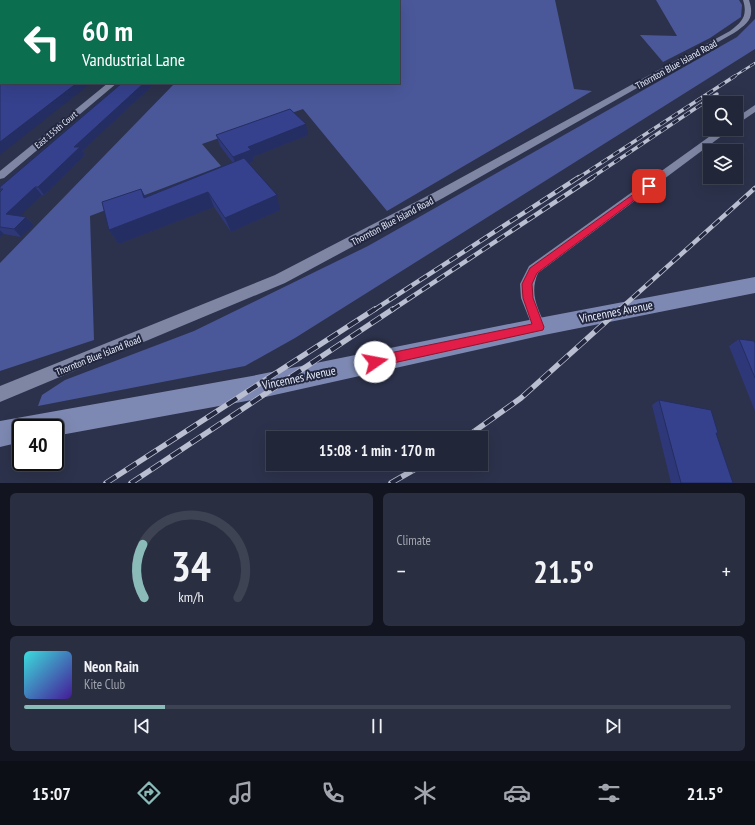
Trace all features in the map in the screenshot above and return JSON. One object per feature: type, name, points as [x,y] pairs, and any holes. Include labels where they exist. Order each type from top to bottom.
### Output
[{"type":"street","name":"Thornton Blue Island Road","points":[[0,394],[280,279],[366,235],[732,32],[745,23],[749,16],[750,9],[746,0]]},
{"type":"street","name":"East 155th Court","points":[[0,176],[111,84]]},
{"type":"street","points":[[743,117],[755,108]]},
{"type":"street","points":[[539,327],[528,298],[527,284],[533,270],[716,136]]},
{"type":"street","name":"Vincennes Avenue","points":[[64,422],[252,388],[539,327],[755,285]]},
{"type":"shaded area","points":[[400,0],[555,0],[574,89],[592,91],[387,211],[303,109],[202,144],[221,166],[90,216],[94,340],[0,371],[0,263],[174,84],[400,84]]},
{"type":"shaded area","points":[[656,0],[739,0],[742,5],[741,17],[710,38],[663,62],[640,35],[677,36]]},
{"type":"shaded area","points":[[755,19],[755,49],[295,338],[245,366],[38,406],[42,395],[65,380],[194,331],[368,246],[737,37]]},
{"type":"building","points":[[0,84],[76,84],[0,142]]},
{"type":"building","points":[[121,84],[143,84],[74,147],[80,147],[38,187],[35,187],[6,214],[26,217],[14,229],[0,227],[0,192],[3,189],[0,189],[0,187]]},
{"type":"building","points":[[290,109],[306,124],[248,147],[251,150],[233,157],[216,135]]},
{"type":"building","points":[[244,158],[277,195],[225,218],[208,192],[109,230],[102,202],[141,189],[144,198]]},
{"type":"building","points":[[739,339],[754,341],[755,343],[755,378]]},
{"type":"building","points":[[659,400],[711,410],[718,433],[716,433],[733,483],[681,483]]},
{"type":"railway","points":[[733,77],[755,63]]},
{"type":"railway","points":[[578,178],[735,76]]},
{"type":"railway","points":[[591,178],[717,94]]},
{"type":"railway","points":[[374,310],[579,177]]},
{"type":"railway","points":[[392,310],[593,177]]},
{"type":"railway","points":[[619,310],[755,188]]},
{"type":"railway","points":[[106,483],[375,309]]},
{"type":"railway","points":[[131,483],[393,309]]},
{"type":"railway","points":[[475,431],[521,398],[620,309]]},
{"type":"railway","points":[[391,483],[412,471]]},
{"type":"route","points":[[375,362],[539,327],[528,298],[527,284],[533,270],[649,186]]}]
